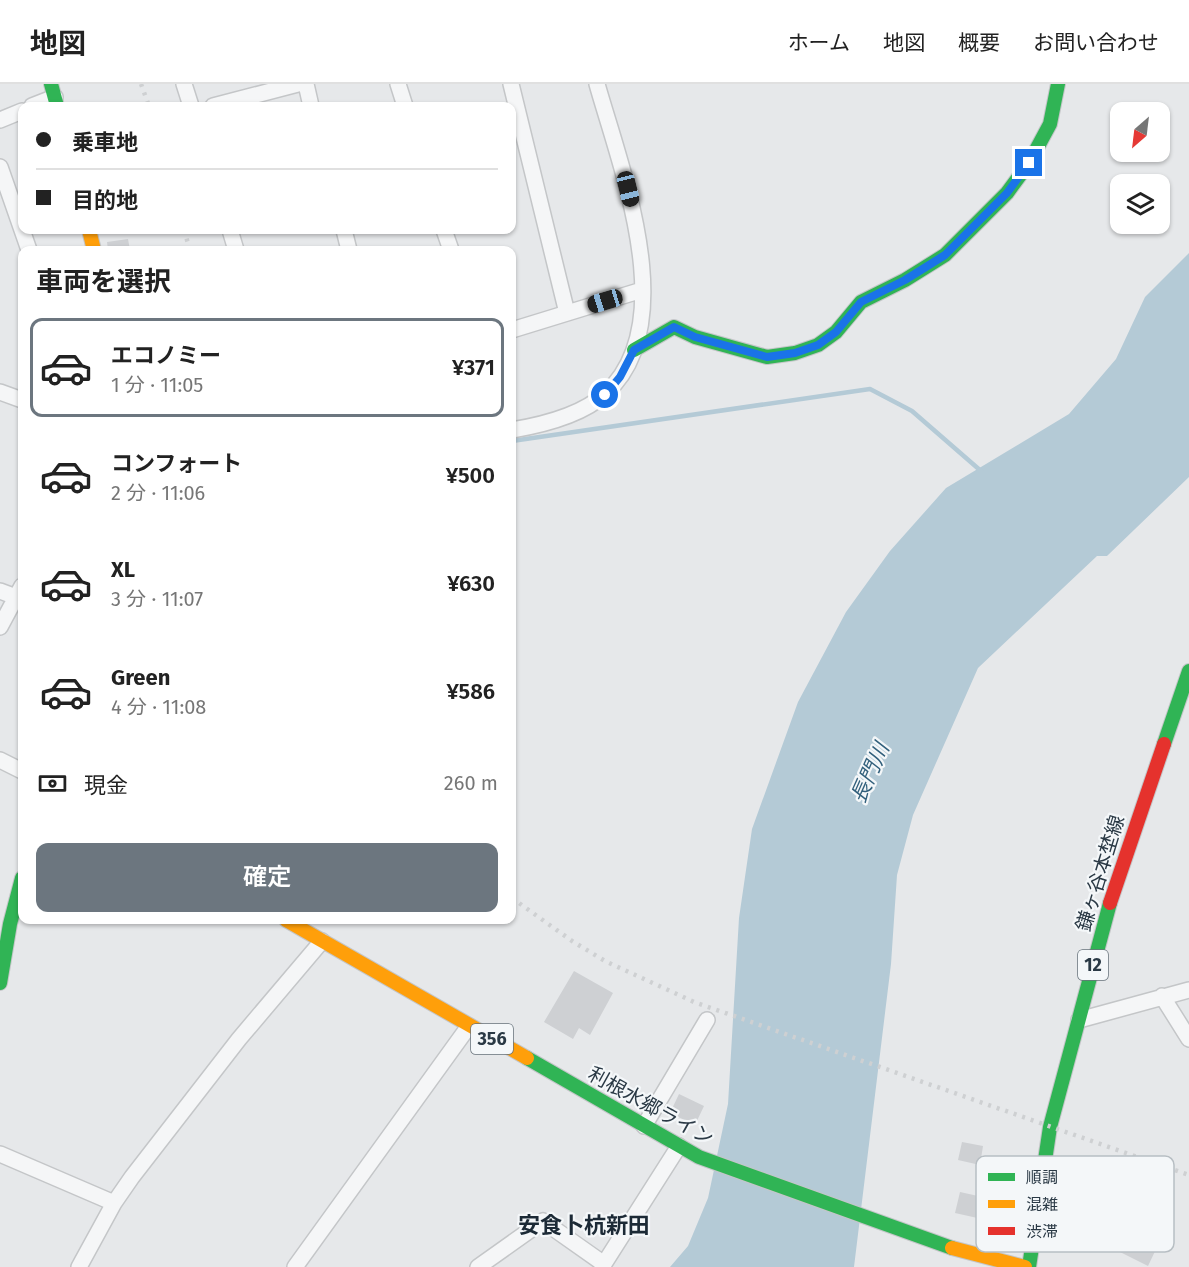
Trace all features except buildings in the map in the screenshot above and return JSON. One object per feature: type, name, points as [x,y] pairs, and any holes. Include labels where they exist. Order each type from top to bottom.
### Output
[{"type":"main road","points":[[634,350],[674,327],[695,337],[767,357],[795,353],[818,345],[836,332],[861,302],[905,280],[945,255],[1007,193],[1029,163],[1050,124],[1058,84]]},
{"type":"main road","name":"鎌ヶ谷本埜線","points":[[1045,1156],[1050,1127],[1118,876],[1189,671]]},
{"type":"main road","points":[[1,974],[18,893]]},
{"type":"main road","name":"利根水郷ライン","points":[[293,924],[699,1157],[924,1239],[979,1257],[1027,1267]]},
{"type":"main road","name":"鎌ヶ谷本埜線","points":[[1027,1267],[1029,1252]]},
{"type":"street","points":[[184,84],[190,102]]},
{"type":"street","points":[[228,102],[298,84]]},
{"type":"street","points":[[306,84],[310,102]]},
{"type":"street","points":[[398,84],[404,102]]},
{"type":"street","points":[[511,84],[515,102]]},
{"type":"street","points":[[516,429],[581,409],[605,395],[620,377],[640,334],[642,290],[640,257],[632,205],[597,84]]},
{"type":"street","points":[[516,104],[567,313]]},
{"type":"street","points":[[0,120],[18,113]]},
{"type":"street","points":[[0,167],[18,219]]},
{"type":"street","points":[[516,329],[642,290]]},
{"type":"street","points":[[0,392],[18,399]]},
{"type":"street","points":[[0,591],[18,592]]},
{"type":"street","points":[[0,627],[18,594]]},
{"type":"street","points":[[0,760],[18,769]]},
{"type":"street","points":[[80,1267],[114,1203],[239,1039],[322,941]]},
{"type":"street","points":[[1079,1020],[1189,990]]},
{"type":"street","points":[[1162,996],[1189,1040]]},
{"type":"street","points":[[644,1126],[707,1020]]},
{"type":"street","points":[[295,1267],[469,1026]]},
{"type":"street","points":[[478,1267],[543,1221],[603,1265],[679,1146]]},
{"type":"street","points":[[0,1154],[114,1203]]},
{"type":"water","name":"長門川","points":[[1189,253],[1189,477],[1107,556],[1097,556],[978,668],[913,815],[897,875],[891,964],[854,1267],[670,1267],[688,1246],[708,1198],[728,1104],[739,918],[752,829],[798,702],[846,612],[890,551],[946,488],[1069,414],[1116,359],[1145,297]]},
{"type":"waterway","points":[[516,440],[870,389],[912,411],[981,471]]},
{"type":"railway","points":[[141,84],[148,102]]},
{"type":"railway","points":[[185,234],[189,246]]},
{"type":"railway","points":[[516,901],[572,941],[605,961],[694,1002],[1135,1156]]},
{"type":"railway","points":[[1174,1170],[1189,1175]]},
{"type":"traffic: fast","points":[[51,84],[56,102]]},
{"type":"traffic: fast","points":[[634,350],[674,327],[695,337],[767,357],[795,353],[818,345],[836,332],[861,302],[905,280],[945,255],[1007,193],[1029,163],[1050,124],[1058,84]]},
{"type":"traffic: fast","points":[[1164,744],[1189,671]]},
{"type":"traffic: fast","points":[[0,983],[10,924],[18,893]]},
{"type":"traffic: fast","points":[[1046,1156],[1050,1127],[1110,903]]},
{"type":"traffic: fast","points":[[527,1058],[699,1157],[952,1248]]},
{"type":"traffic: fast","points":[[1029,1267],[1031,1252]]},
{"type":"traffic: slow","points":[[90,234],[93,246]]},
{"type":"traffic: slow","points":[[293,924],[527,1058]]},
{"type":"traffic: slow","points":[[952,1248],[1025,1267]]},
{"type":"traffic: jam","points":[[1110,903],[1164,744]]},
{"type":"district","name":"安食卜杭新田","points":[[584,1225]]},
{"type":"route","points":[[605,395],[620,377],[634,350],[674,327],[695,337],[767,357],[795,353],[818,345],[836,332],[861,302],[905,280],[945,255],[1007,193],[1029,163]]}]
